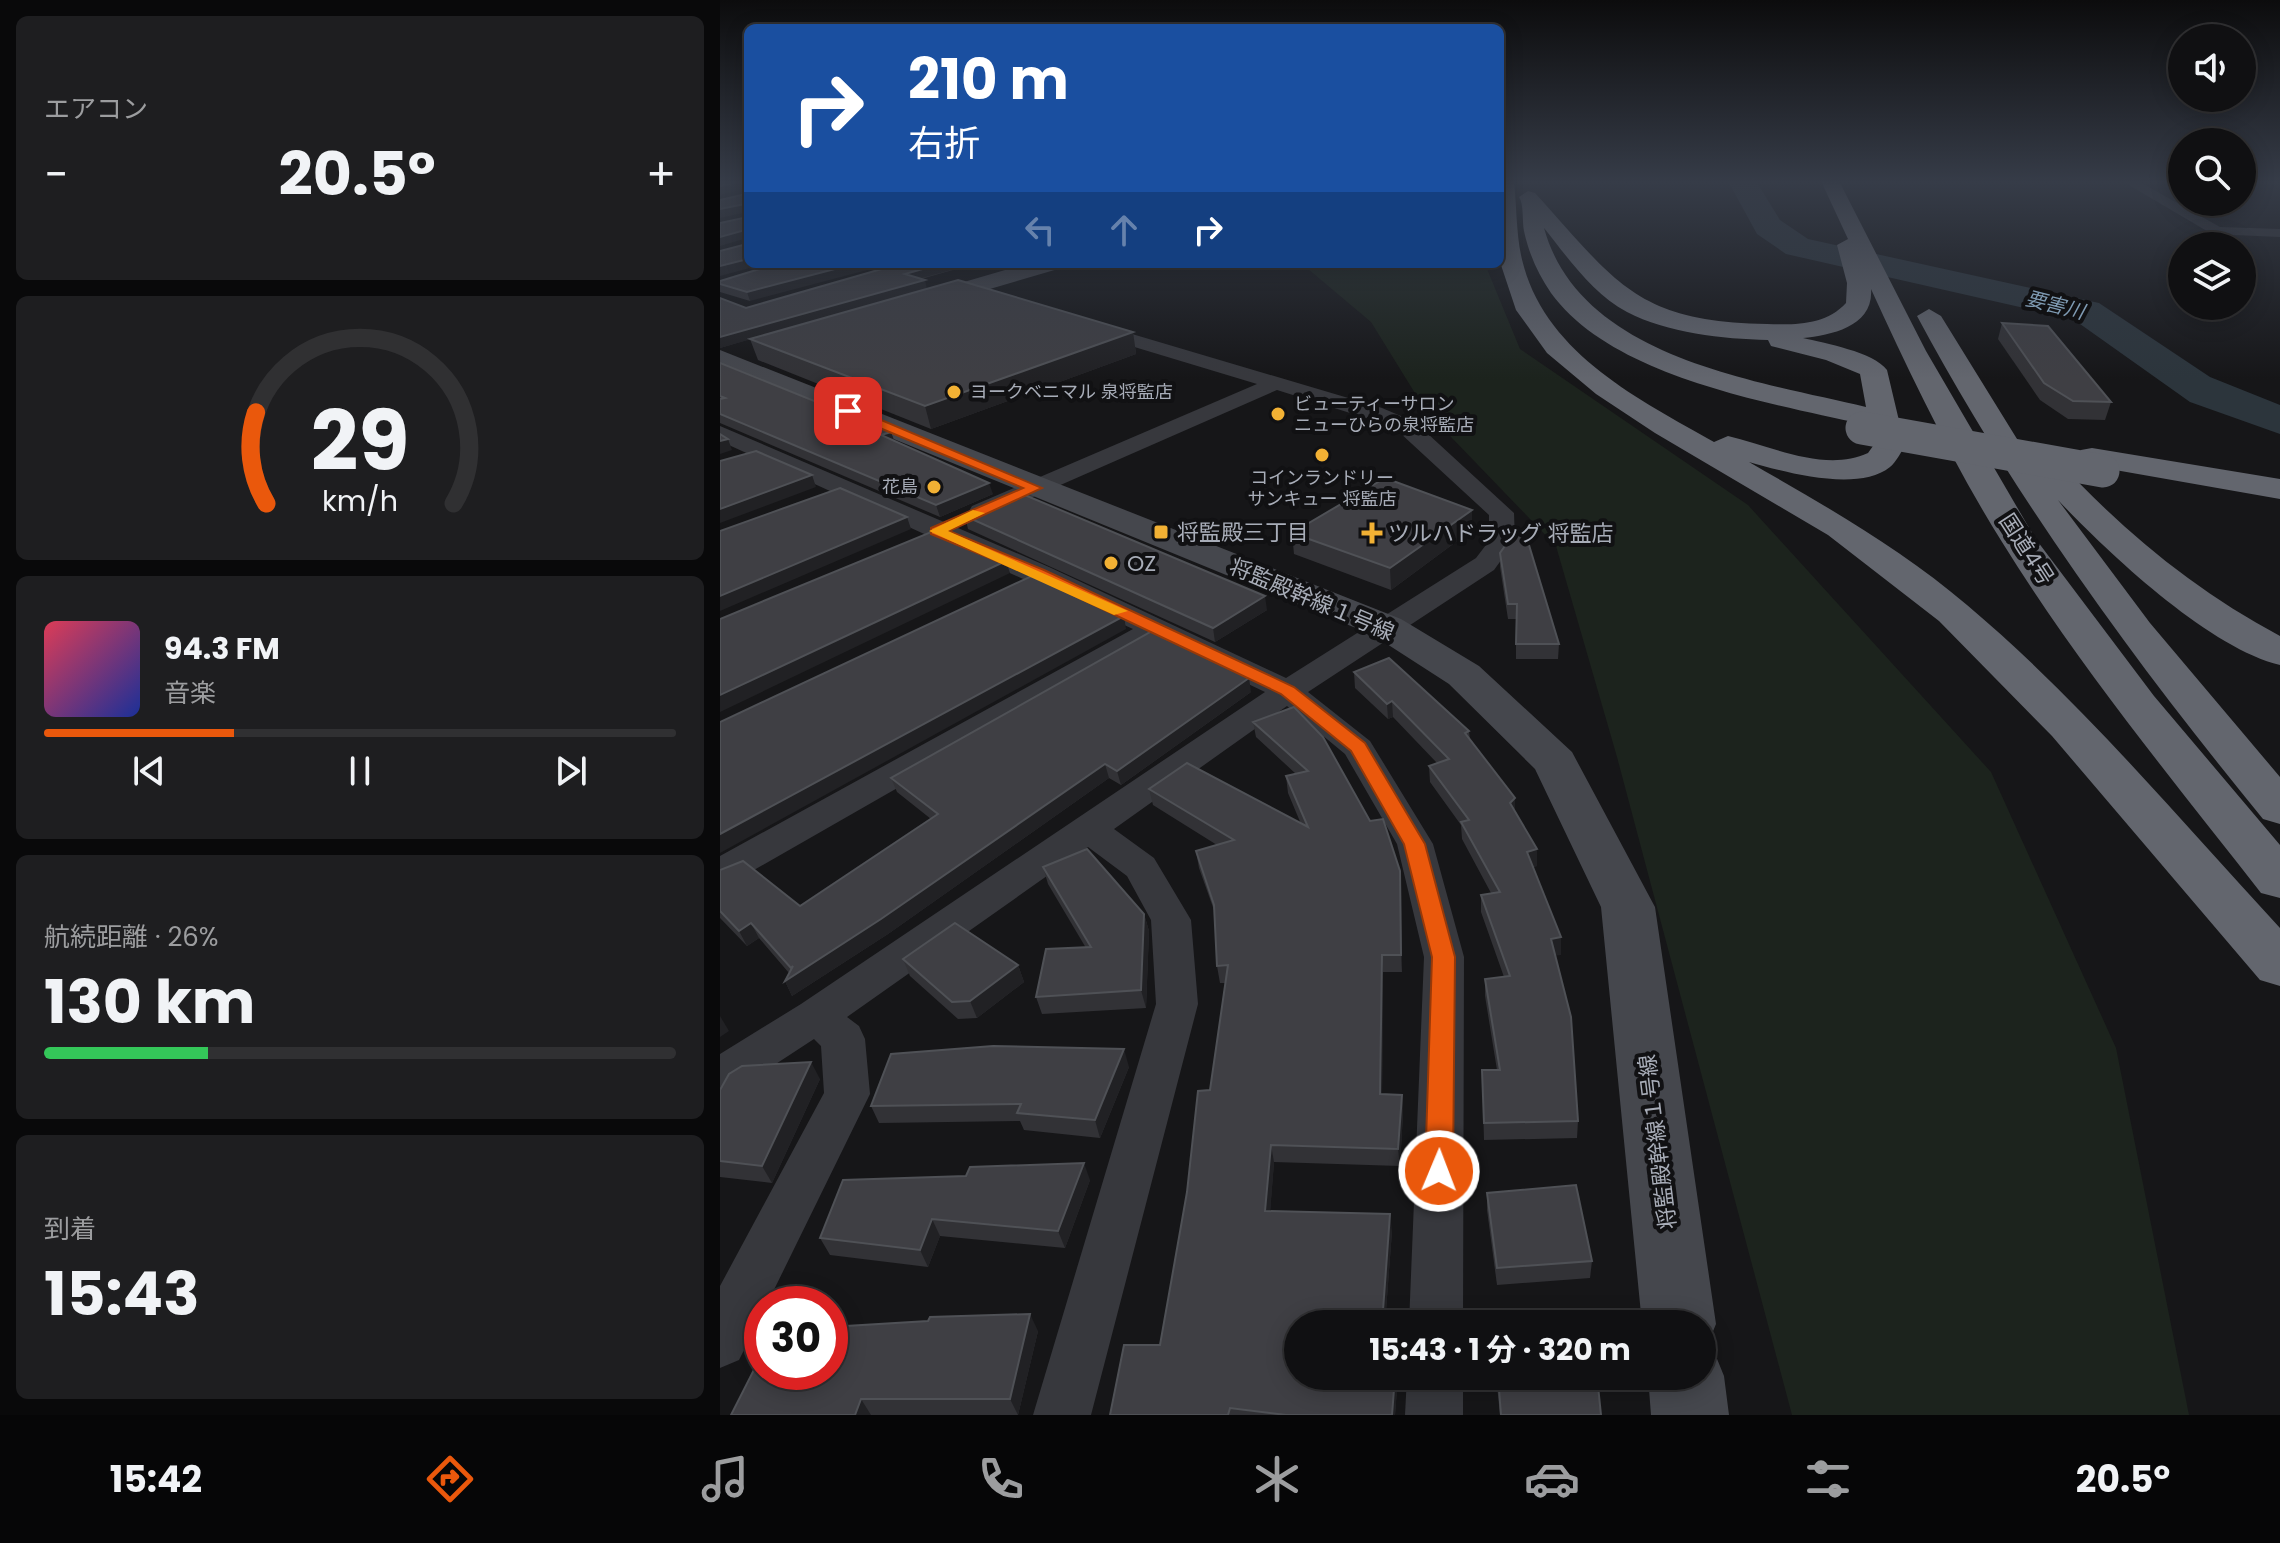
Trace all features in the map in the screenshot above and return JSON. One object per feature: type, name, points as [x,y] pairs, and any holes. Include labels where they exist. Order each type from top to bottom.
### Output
[{"type":"highway","points":[[1511,247],[1512,265],[1528,310],[1556,347],[1606,388],[1666,427],[1840,528],[1953,613],[2068,726],[2280,965]]},
{"type":"highway","points":[[1539,247],[1545,264],[1564,293],[1606,328],[1651,352],[1713,377],[1862,421]]},
{"type":"highway","points":[[1573,247],[1586,264],[1636,307],[1682,322],[1835,354],[1873,370],[1889,446],[1886,456],[1871,468],[1822,468],[1765,456],[1666,427]]},
{"type":"highway","points":[[1738,332],[1806,331],[1849,316],[1858,305],[1870,263],[1862,247]]},
{"type":"highway","name":"国道4号","points":[[1870,263],[1944,346],[2066,542],[2209,726],[2280,808]]},
{"type":"highway","name":"国道4号","points":[[1870,263],[1913,351],[2019,541],[2138,705],[2280,880]]},
{"type":"highway","points":[[1512,265],[1530,295],[1547,311],[1618,353],[1700,383],[1862,421],[2098,464],[2280,503]]},
{"type":"highway","points":[[1944,346],[2080,507],[2134,558],[2239,632],[2280,653]]},
{"type":"highway","points":[[2098,464],[2280,489]]},
{"type":"street","points":[[888,311],[1036,268]]},
{"type":"street","points":[[964,289],[1008,303]]},
{"type":"street","points":[[720,1077],[816,1016],[1288,691],[1485,564],[1502,541],[1501,513],[1407,427],[1374,413],[1068,321]]},
{"type":"street","points":[[721,359],[768,346]]},
{"type":"street","name":"将監殿幹線１号線","points":[[721,359],[1035,488],[1387,627],[1464,675],[1555,762],[1628,907],[1677,1310]]},
{"type":"street","points":[[922,537],[1275,384]]},
{"type":"street","points":[[738,448],[827,494],[922,537],[1025,580],[1156,628],[1288,691],[1358,748],[1415,844],[1444,957],[1436,1310]]},
{"type":"street","points":[[720,873],[1156,628]]},
{"type":"street","points":[[1062,1415],[1177,1004],[1171,920],[1141,867],[1088,828]]},
{"type":"street","points":[[720,1341],[847,1094],[843,1039],[816,1016]]},
{"type":"street","points":[[1434,1415],[1435,1390]]},
{"type":"street","points":[[1687,1390],[1690,1415]]},
{"type":"shaded area","points":[[1487,268],[1520,349],[1748,505],[1991,772],[2116,1048],[2189,1415],[1792,1415],[1617,757],[1556,546],[1426,411],[1371,322],[1308,269]]},
{"type":"building","points":[[744,247],[744,260],[720,266],[720,251]]},
{"type":"building","points":[[763,268],[839,268],[747,292],[720,284],[720,281]]},
{"type":"building","points":[[885,268],[926,268],[905,274],[925,280],[720,337],[720,298],[746,308]]},
{"type":"building","points":[[958,280],[1133,332],[925,406],[750,339]]},
{"type":"building","points":[[2002,323],[2048,326],[2111,402],[2073,401],[2044,383]]},
{"type":"building","points":[[720,363],[891,432],[881,435],[989,483],[936,505],[720,414],[720,399],[725,398],[720,396]]},
{"type":"building","points":[[756,451],[812,475],[720,509],[720,461]]},
{"type":"building","points":[[1385,478],[1472,510],[1390,568],[1292,533]]},
{"type":"building","points":[[840,488],[907,517],[720,596],[720,531]]},
{"type":"building","points":[[1020,493],[1265,596],[1213,628],[965,516]]},
{"type":"building","points":[[1517,529],[1519,533],[1525,532],[1559,644],[1516,644],[1517,604],[1508,604],[1500,553]]},
{"type":"building","points":[[936,530],[1006,561],[720,695],[720,619]]},
{"type":"building","points":[[1036,574],[1124,616],[720,834],[720,722]]},
{"type":"building","points":[[1154,630],[1249,678],[1117,771],[1105,764],[881,919],[785,981],[793,966],[791,968],[751,923],[739,931],[720,911],[720,870],[743,861],[800,906],[938,814],[891,778]]},
{"type":"building","points":[[1389,658],[1469,731],[1465,733],[1515,798],[1510,803],[1537,849],[1527,852],[1561,937],[1551,939],[1571,1017],[1578,1121],[1484,1123],[1482,1070],[1500,1070],[1485,979],[1510,976],[1481,895],[1500,892],[1461,822],[1469,820],[1429,766],[1449,759],[1392,701],[1387,704],[1354,672]]},
{"type":"building","points":[[1294,707],[1323,737],[1370,821],[1383,819],[1400,871],[1401,955],[1382,955],[1380,1094],[1402,1095],[1398,1149],[1271,1145],[1265,1211],[1390,1214],[1383,1310],[1284,1310],[1284,1390],[1394,1390],[1392,1415],[1286,1415],[1230,1408],[1228,1415],[1110,1415],[1124,1345],[1160,1345],[1187,1192],[1198,1091],[1210,1090],[1228,965],[1217,966],[1214,905],[1196,851],[1234,840],[1149,789],[1187,763],[1308,827],[1286,776],[1308,771],[1253,722]]},
{"type":"building","points":[[1087,849],[1144,914],[1141,990],[1036,997],[1046,949],[1091,947],[1043,867]]},
{"type":"building","points":[[955,923],[1018,965],[970,1001],[952,1002],[903,959]]},
{"type":"building","points":[[993,1046],[1124,1049],[1095,1120],[1017,1113],[1021,1104],[871,1106],[891,1054]]},
{"type":"building","points":[[811,1062],[762,1166],[720,1161],[720,1090],[729,1074],[742,1066]]},
{"type":"building","points":[[1084,1163],[1058,1231],[932,1219],[920,1250],[820,1238],[843,1180],[966,1176],[970,1167]]},
{"type":"building","points":[[1576,1185],[1592,1261],[1497,1268],[1487,1193]]},
{"type":"building","points":[[1030,1314],[1010,1399],[861,1399],[855,1415],[731,1415],[744,1389],[848,1390],[848,1326],[928,1321],[930,1317]]},
{"type":"building","points":[[1499,1390],[1598,1390],[1601,1415],[1501,1415]]},
{"type":"waterway","name":"要害川","points":[[1798,247],[2086,311],[2194,386],[2230,403],[2280,420]]},
{"type":"slow traffic","points":[[978,513],[936,531],[1039,573],[1120,611]]},
{"type":"place","name":"ヨークベニマル 泉将監店","points":[[954,392]]},
{"type":"place","name":"ビューティーサロン ニューひらの泉将監店","points":[[1278,414]]},
{"type":"place","name":"コインランドリー サンキュー 将監店","points":[[1322,455]]},
{"type":"place","name":"花島","points":[[934,487]]},
{"type":"place","name":"将監殿三丁目","points":[[1161,532]]},
{"type":"place","name":"ツルハドラッグ 将監店","points":[[1372,533]]},
{"type":"place","name":"OZ","points":[[1111,563]]},
{"type":"route","points":[[848,411],[1035,488],[936,531],[1039,573],[1288,691],[1358,748],[1415,844],[1444,957],[1439,1171]]}]
